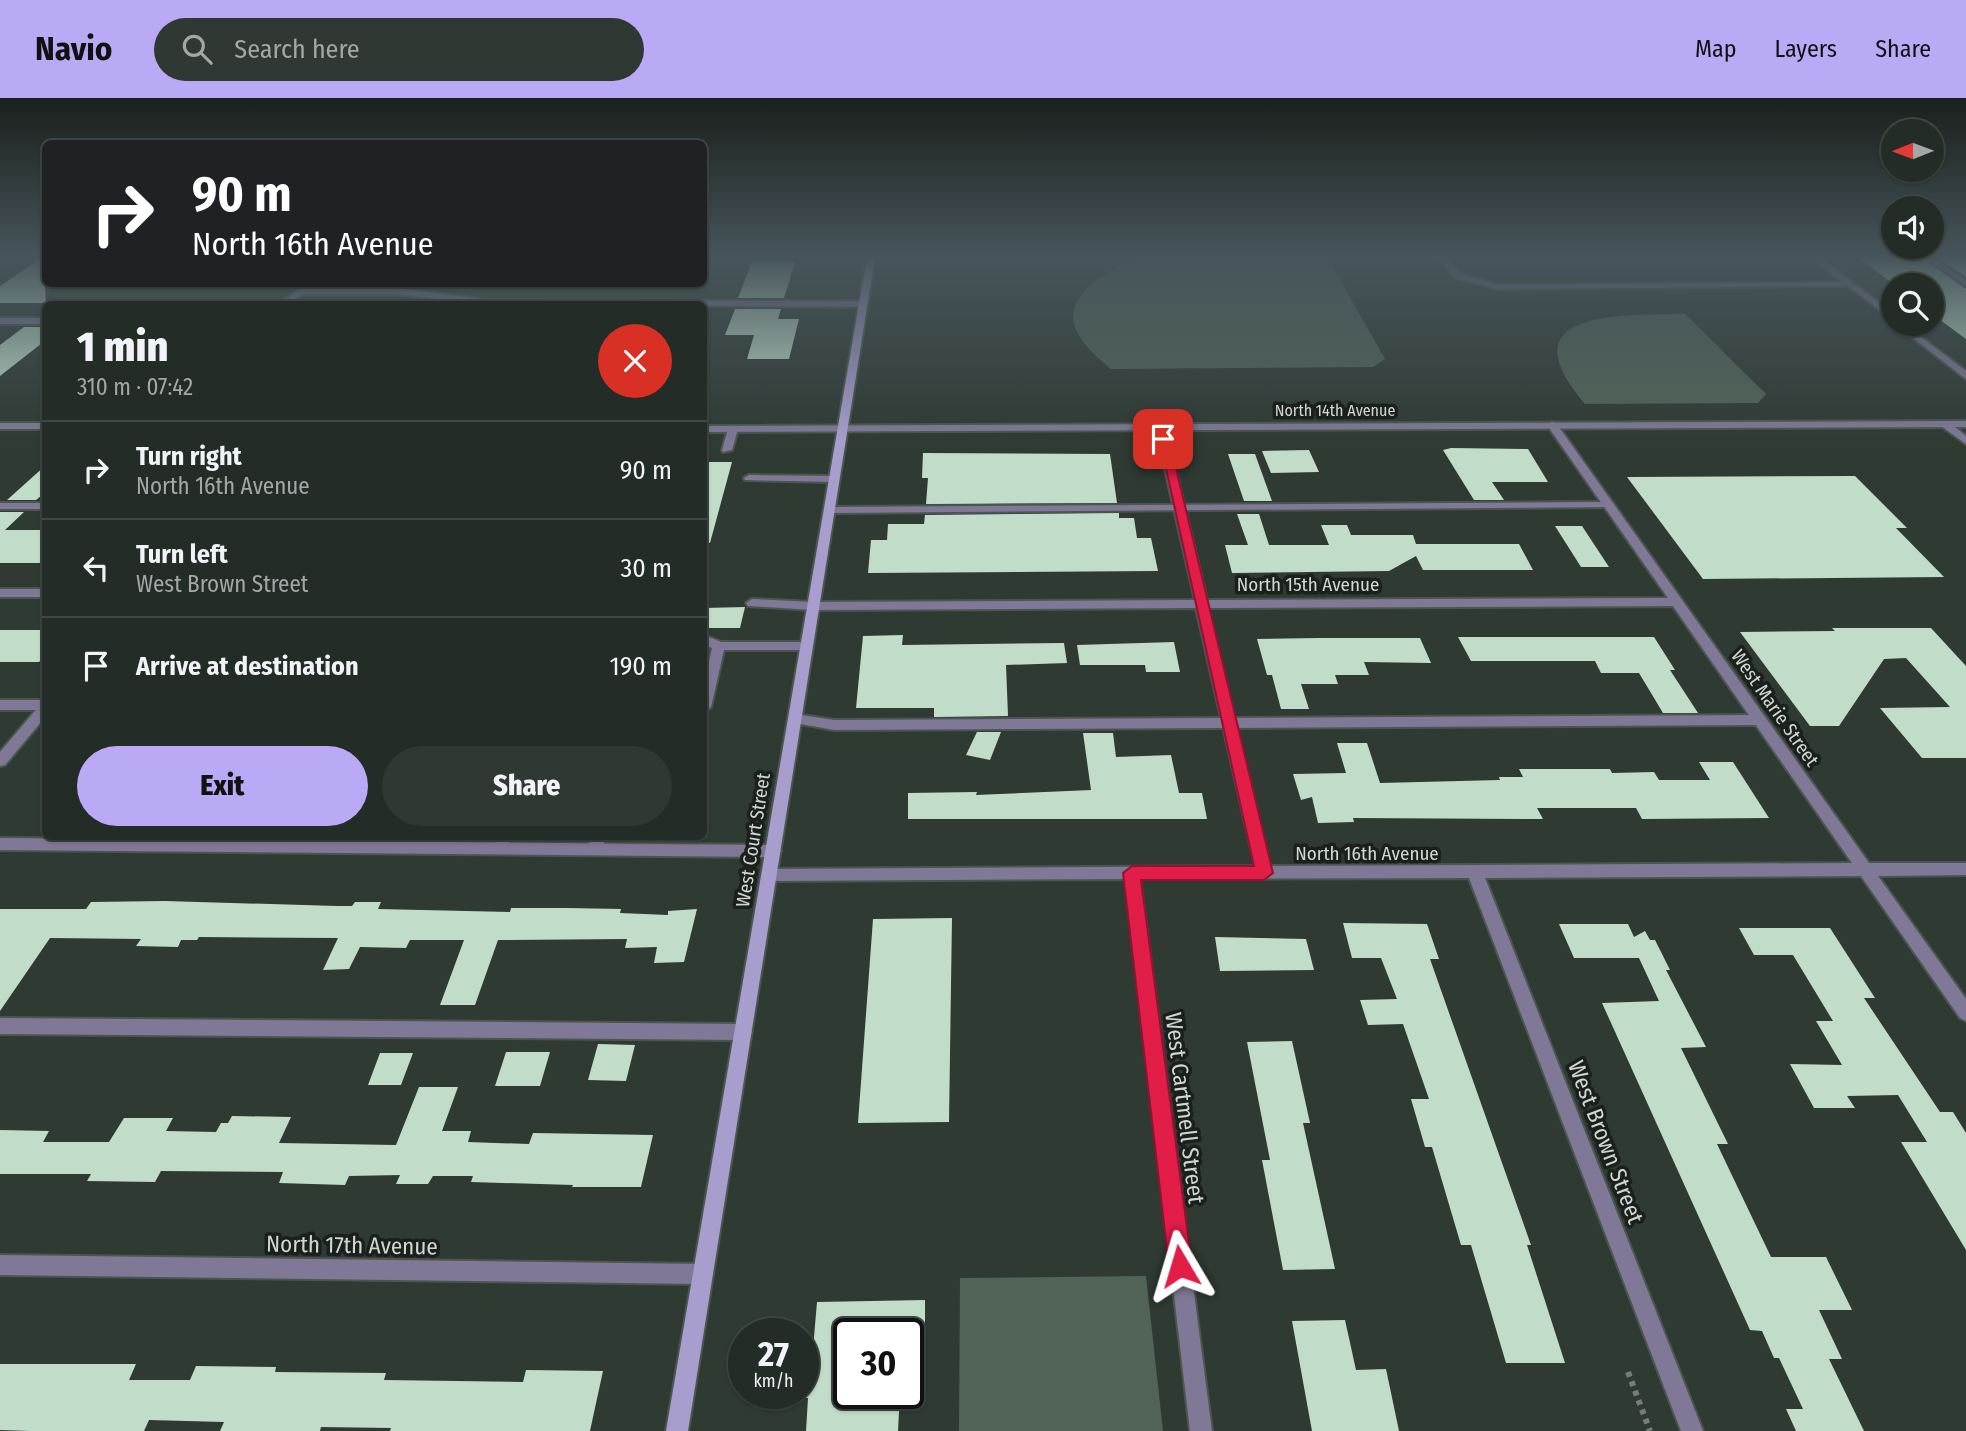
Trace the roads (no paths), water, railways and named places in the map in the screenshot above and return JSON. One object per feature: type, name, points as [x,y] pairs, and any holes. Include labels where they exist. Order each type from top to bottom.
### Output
[{"type":"main road","name":"West Court Street","points":[[677,1431],[860,319]]},
{"type":"street","points":[[0,321],[42,321]]},
{"type":"street","points":[[1914,336],[1966,376]]},
{"type":"street","points":[[1945,424],[1966,441]]},
{"type":"street","name":"North 14th Avenue","points":[[707,429],[1966,424]]},
{"type":"street","name":"West Marie Street","points":[[1552,425],[1966,1013]]},
{"type":"street","points":[[0,426],[42,426]]},
{"type":"street","points":[[1160,426],[1264,873]]},
{"type":"street","points":[[727,450],[733,429]]},
{"type":"street","points":[[749,478],[834,479]]},
{"type":"street","points":[[829,510],[1609,505]]},
{"type":"street","points":[[0,506],[42,506]]},
{"type":"street","points":[[0,593],[42,593]]},
{"type":"street","name":"North 15th Avenue","points":[[752,603],[813,606],[1677,602]]},
{"type":"street","points":[[707,640],[719,646],[807,646]]},
{"type":"street","points":[[707,695],[719,646]]},
{"type":"street","points":[[0,705],[42,706]]},
{"type":"street","points":[[0,761],[42,711]]},
{"type":"street","points":[[795,719],[834,725],[1760,720]]},
{"type":"street","points":[[0,844],[503,842],[597,843],[773,851]]},
{"type":"street","name":"North 16th Avenue","points":[[769,875],[1966,869]]},
{"type":"street","name":"West Brown Street","points":[[1475,872],[1692,1431]]},
{"type":"street","name":"West Cartmell Street","points":[[1132,873],[1201,1431]]},
{"type":"street","points":[[0,1026],[743,1032]]},
{"type":"street","name":"North 17th Avenue","points":[[0,1265],[703,1274]]}]
